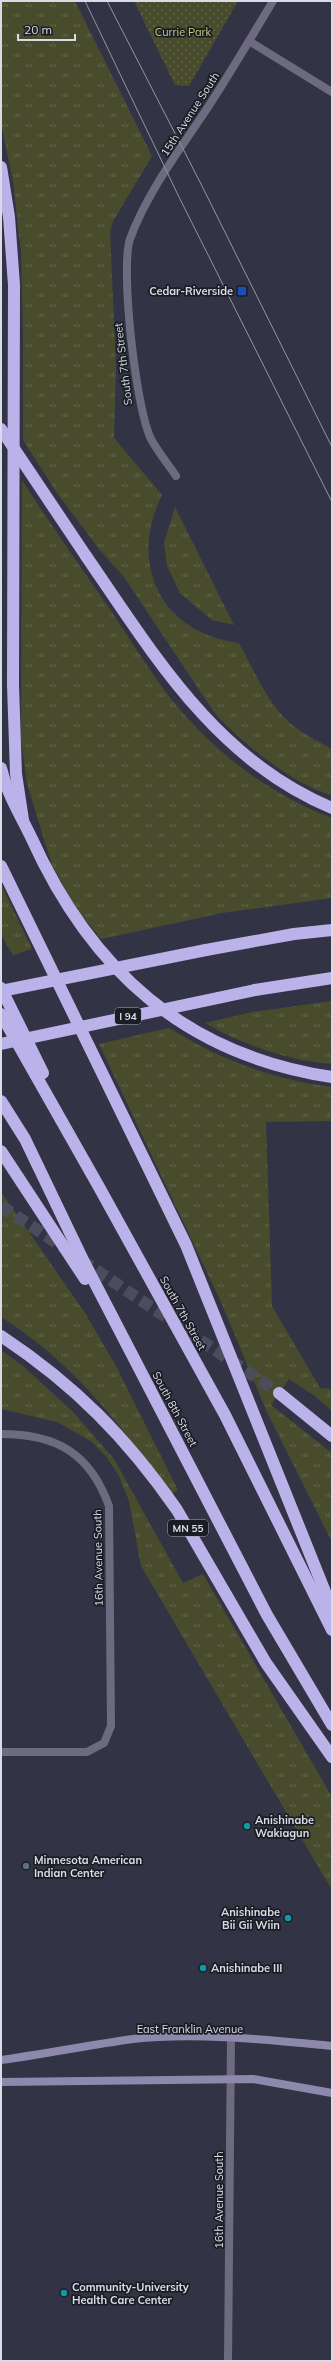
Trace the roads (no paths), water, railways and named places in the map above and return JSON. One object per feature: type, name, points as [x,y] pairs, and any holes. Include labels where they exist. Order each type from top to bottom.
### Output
[{"type":"highway","points":[[1,167],[8,217],[13,277],[13,685],[16,774],[23,820]]},
{"type":"highway","points":[[1,429],[160,665],[202,715],[234,746],[270,774],[304,795],[332,808]]},
{"type":"highway","points":[[1,768],[10,798],[23,820],[48,874],[66,905],[84,930],[115,966],[150,999],[192,1030],[236,1052],[281,1068],[332,1077]]},
{"type":"highway","points":[[1,866],[186,1245],[332,1609]]},
{"type":"highway","points":[[1,991],[206,950],[279,937],[332,930]]},
{"type":"highway","name":"I 94","points":[[1,1044],[255,990],[332,978]]},
{"type":"highway","points":[[1,988],[100,1187]]},
{"type":"highway","name":"South 7th Street","points":[[1,1014],[100,1187],[225,1415],[332,1630]]},
{"type":"highway","name":"South 8th Street","points":[[1,1101],[25,1139],[84,1262],[267,1615],[332,1725]]},
{"type":"highway","points":[[1,1151],[122,1336]]},
{"type":"highway","name":"MN 55","points":[[1,1336],[68,1385],[94,1409],[160,1486],[189,1530],[266,1663],[332,1757]]},
{"type":"highway","points":[[279,1393],[332,1436]]},
{"type":"main road","name":"East Franklin Avenue","points":[[1,2060],[133,2039],[165,2037],[231,2039],[332,2046]]},
{"type":"main road","points":[[1,2082],[253,2079],[279,2082],[332,2093]]},
{"type":"street","name":"15th Avenue South","points":[[130,241],[142,213],[166,171],[273,1]]},
{"type":"street","points":[[249,41],[332,92]]},
{"type":"street","name":"South 7th Street","points":[[130,241],[127,286],[140,407],[151,438],[176,476]]},
{"type":"street","name":"16th Avenue South","points":[[1,1752],[87,1752],[104,1743],[111,1726],[109,1506],[102,1485],[87,1464],[70,1450],[50,1440],[26,1434],[4,1434]]},
{"type":"street","name":"16th Avenue South","points":[[228,2361],[231,2039]]},
{"type":"tunnel","points":[[1,1206],[66,1249]]},
{"type":"tunnel","points":[[81,1260],[279,1393]]},
{"type":"tram line","points":[[85,1],[179,197],[332,502]]},
{"type":"tram line","points":[[107,1],[200,182],[332,447]]},
{"type":"place","name":"Cedar-Riverside","points":[[242,291]]},
{"type":"place","name":"Anishinabe Wakiagun","points":[[247,1826]]},
{"type":"place","name":"Minnesota American Indian Center","points":[[26,1866]]},
{"type":"place","name":"Anishinabe Bii Gii Wiin","points":[[288,1918]]},
{"type":"place","name":"Anishinabe III","points":[[203,1968]]},
{"type":"place","name":"Community-University Health Care Center","points":[[64,2293]]},
{"type":"park label","name":"Currie Park","points":[[183,32]]}]
